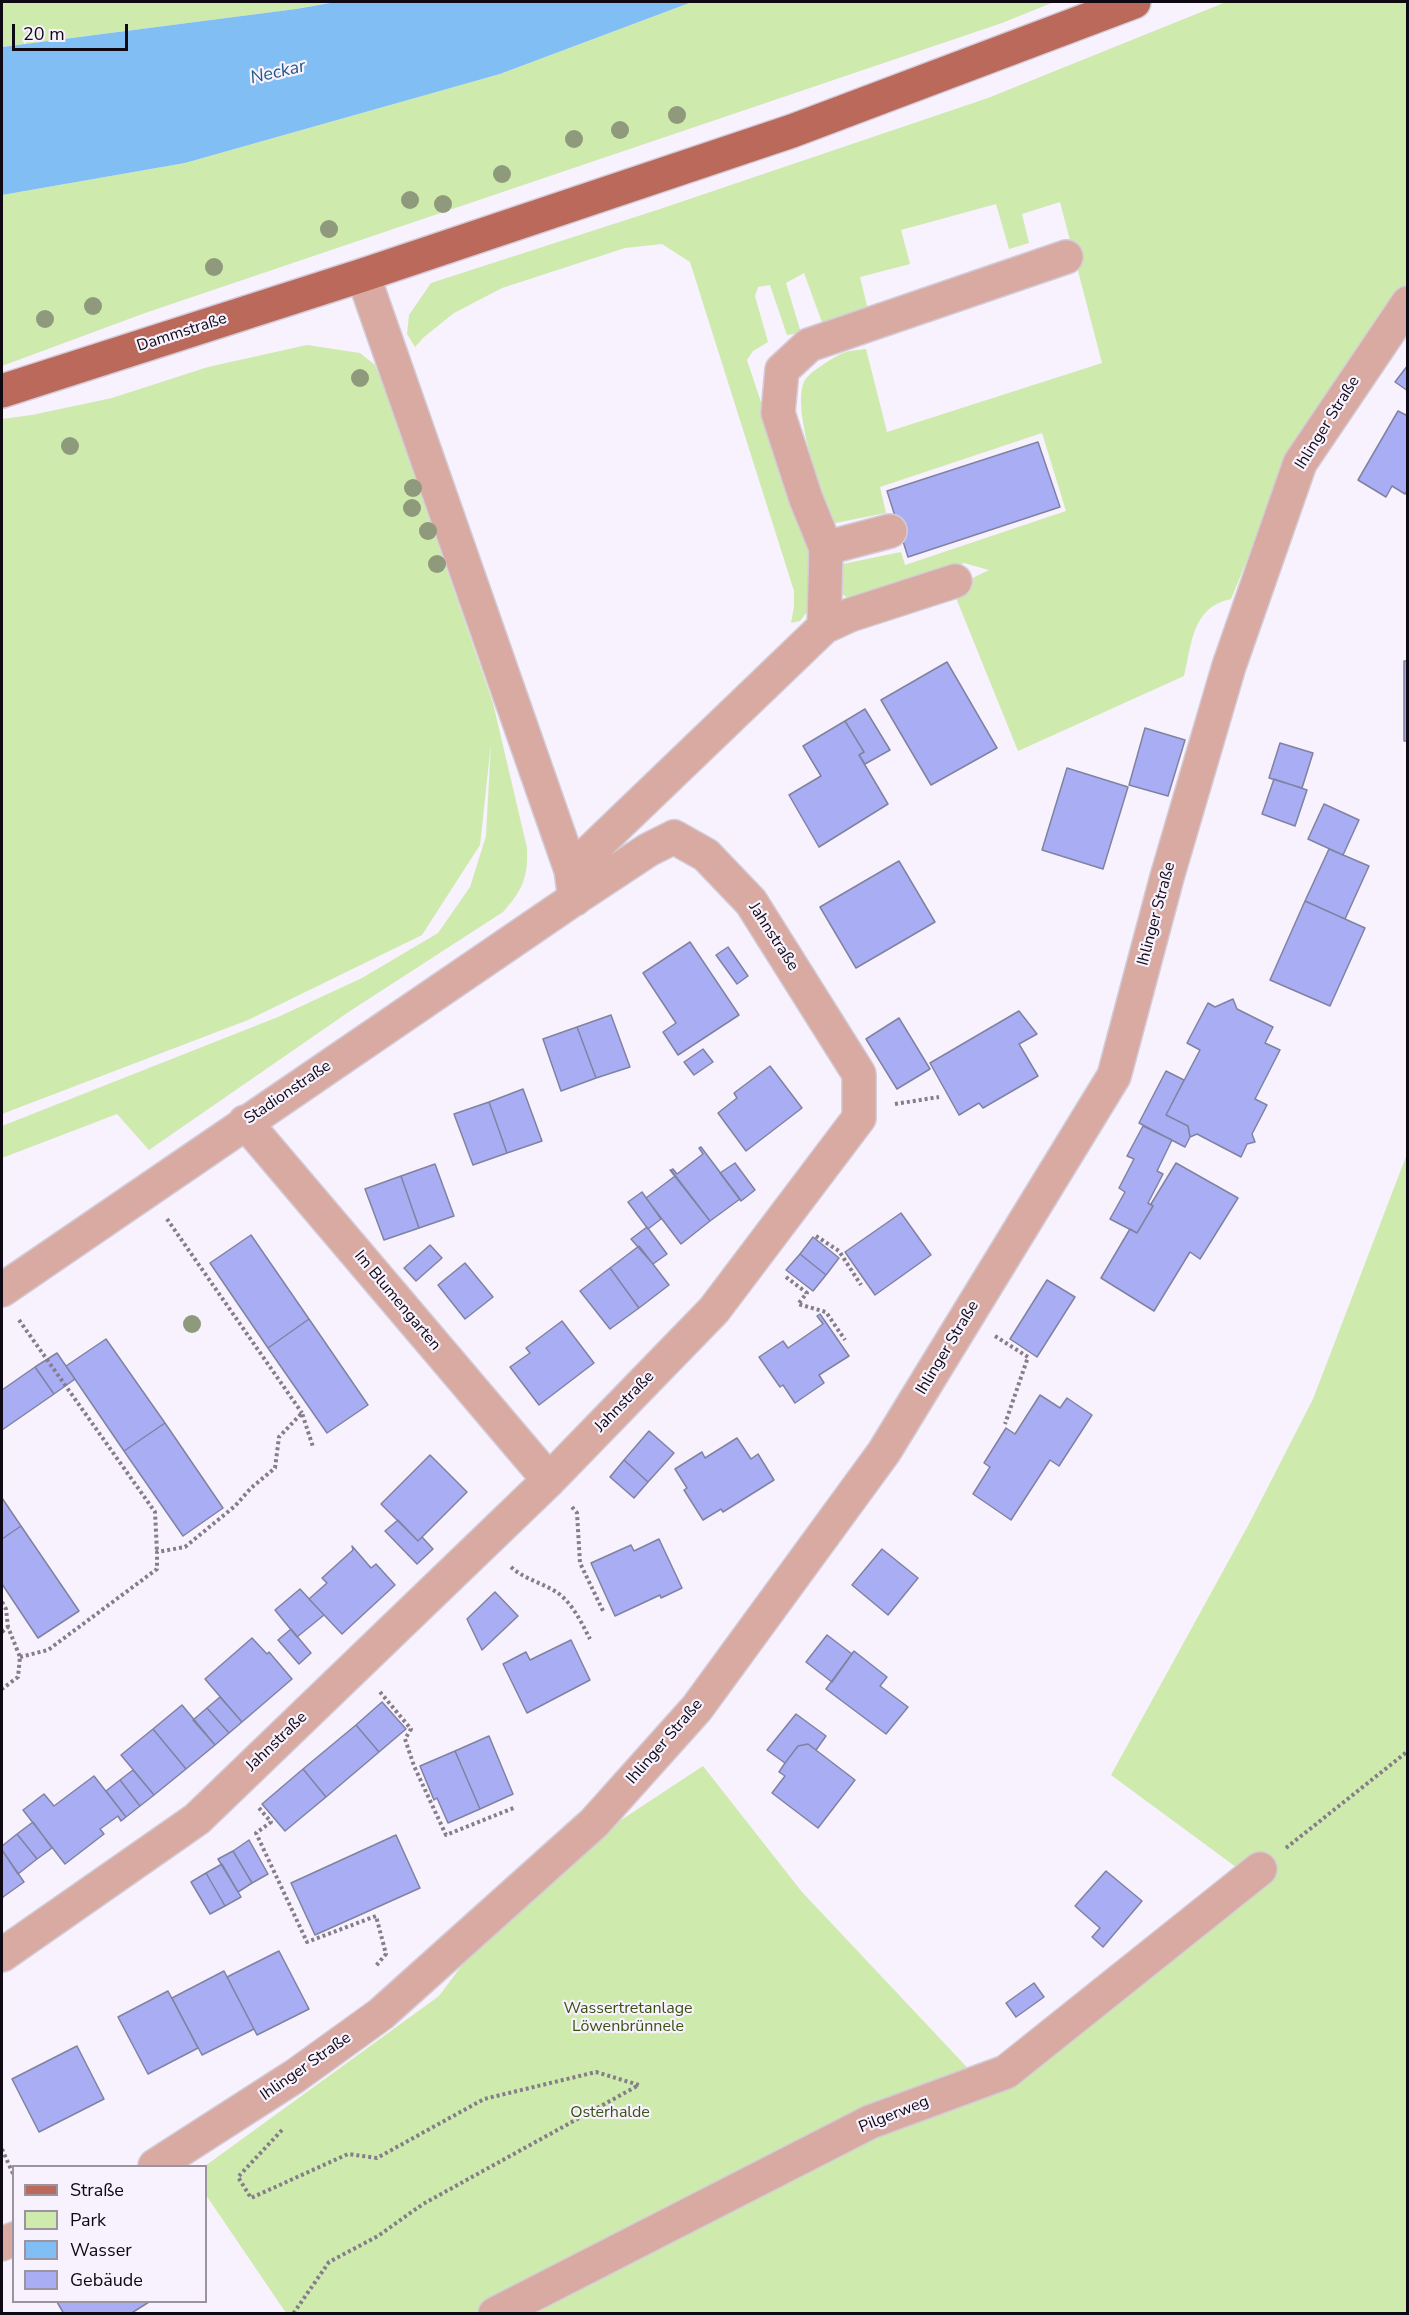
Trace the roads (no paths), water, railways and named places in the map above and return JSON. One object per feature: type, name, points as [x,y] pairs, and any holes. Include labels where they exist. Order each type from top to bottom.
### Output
[{"type":"main road","name":"Dammstraße","points":[[2,391],[363,275],[792,131],[1134,2]]},
{"type":"street","points":[[824,627],[826,548],[806,499],[778,413],[782,370],[809,345],[1066,257]]},
{"type":"street","points":[[363,275],[573,884],[824,627],[850,615],[955,581]]},
{"type":"street","name":"Ihlinger Straße","points":[[157,2165],[296,2076],[381,2014],[594,1823],[704,1698],[884,1452],[1114,1076],[1167,877],[1229,666],[1300,463],[1407,303]]},
{"type":"street","points":[[826,548],[890,531]]},
{"type":"street","name":"Jahnstraße","points":[[2,1955],[197,1819],[549,1480],[709,1316],[860,1118],[860,1074],[752,902],[706,855],[674,837],[573,884]]},
{"type":"street","name":"Stadionstraße","points":[[8,1302],[147,1190],[245,1122],[573,884]]},
{"type":"street","name":"Im Blumengarten","points":[[245,1122],[549,1480]]},
{"type":"street","name":"Pilgerweg","points":[[495,2313],[870,2122],[1006,2072],[1260,1869]]},
{"type":"water","name":"Neckar","points":[[336,2],[692,2],[500,74],[185,163],[2,195],[2,47]]},
{"type":"park label","name":"Wassertretanlage Löwenbrünnele","points":[[628,2018]]},
{"type":"park label","name":"Osterhalde","points":[[610,2113]]}]
